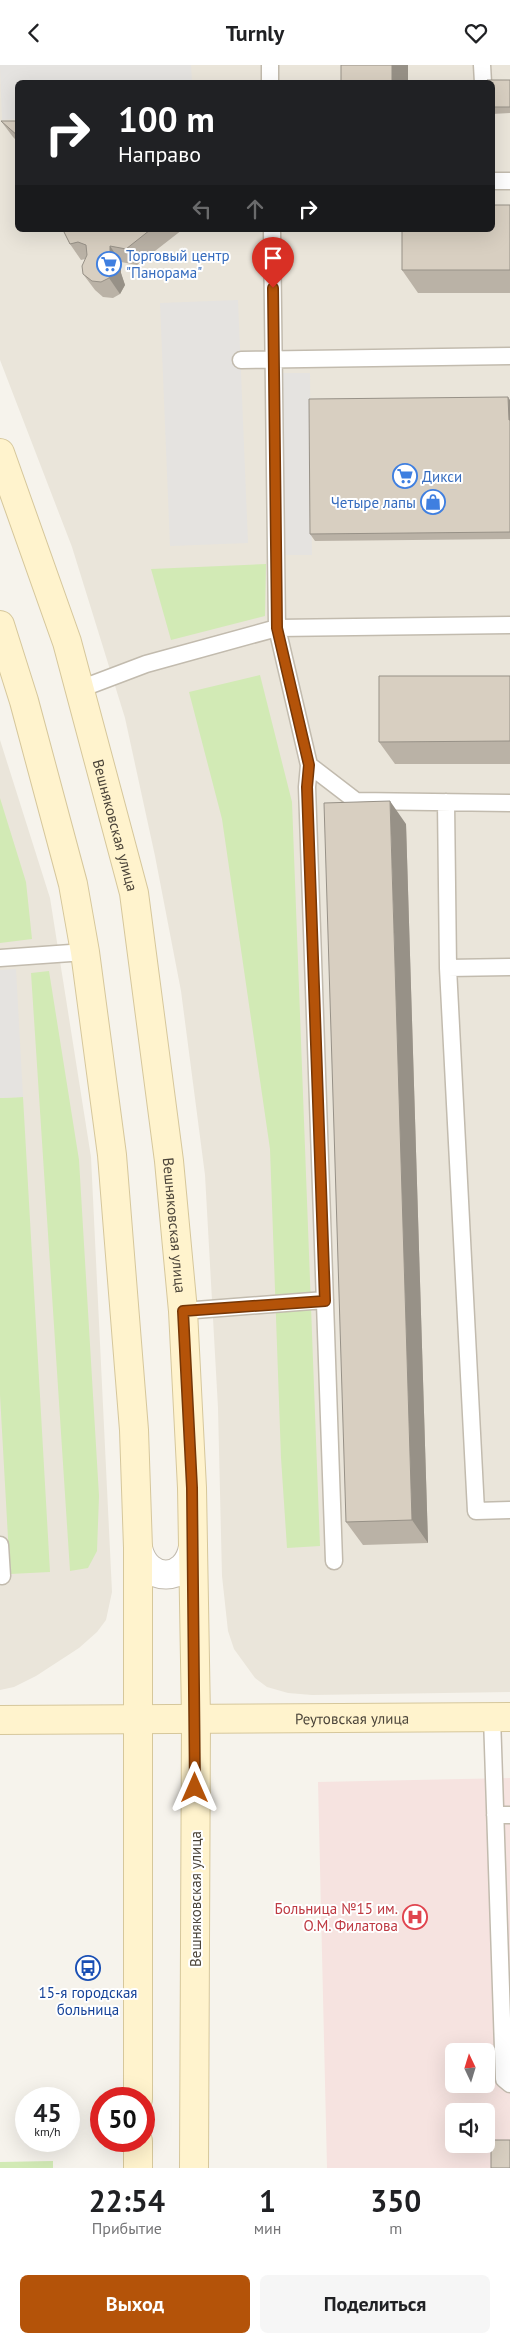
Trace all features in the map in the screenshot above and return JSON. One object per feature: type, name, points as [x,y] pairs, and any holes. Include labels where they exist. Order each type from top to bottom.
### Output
[{"type":"main road","name":"Вешняковская улица","points":[[0,453],[67,642],[134,893],[168,1161],[183,1311],[192,1479],[196,1718],[194,2168]]},
{"type":"main road","points":[[0,625],[24,701],[70,874],[85,951],[112,1155],[134,1430],[138,1548],[138,2087]]},
{"type":"main road","name":"Реутовская улица","points":[[0,1720],[501,1717]]},
{"type":"main road","points":[[138,2152],[138,2168]]},
{"type":"street","points":[[138,1548],[140,1559],[147,1567],[156,1573],[166,1575],[177,1572],[186,1566],[191,1557],[193,1547]]},
{"type":"lane","points":[[270,65],[270,80]]},
{"type":"lane","points":[[482,65],[483,80]]},
{"type":"lane","points":[[495,181],[510,181]]},
{"type":"lane","points":[[272,232],[277,628],[309,765],[307,796],[334,1561]]},
{"type":"lane","points":[[241,360],[510,356]]},
{"type":"lane","points":[[80,689],[146,664],[277,628],[510,625]]},
{"type":"lane","points":[[309,765],[356,801],[510,803]]},
{"type":"lane","points":[[446,802],[448,968],[476,1511],[510,1509]]},
{"type":"lane","points":[[0,957],[85,951]]},
{"type":"lane","points":[[448,968],[510,967]]},
{"type":"lane","points":[[183,1311],[325,1301]]},
{"type":"lane","points":[[0,1545],[2,1576]]},
{"type":"lane","points":[[501,1717],[504,2079],[510,2083]]},
{"type":"shaded area","points":[[0,65],[510,65],[510,1692],[312,1695],[288,1693],[267,1687],[255,1678],[234,1649],[228,1631],[222,1576],[218,1408],[205,1175],[181,991],[155,856],[125,718],[72,547],[0,360]]},
{"type":"shaded area","points":[[0,65],[191,65],[192,80],[15,80],[15,119],[2,120]]},
{"type":"shaded area","points":[[238,300],[248,543],[170,546],[160,303]]},
{"type":"shaded area","points":[[281,373],[310,373],[312,555],[283,555]]},
{"type":"shaded area","points":[[0,740],[50,898],[91,1157],[112,1592],[106,1620],[97,1632],[79,1648],[36,1676],[14,1687],[0,1690]]},
{"type":"shaded area","points":[[16,969],[23,1097],[0,1098],[0,970]]},
{"type":"shaded area","name":"Больница №15 им. О.М. Филатова","points":[[510,1778],[510,2168],[327,2168],[318,1782]]},
{"type":"green space","points":[[266,564],[265,616],[171,640],[151,569]]},
{"type":"green space","points":[[260,675],[292,802],[320,1546],[287,1548],[281,1458],[270,1149],[222,819],[189,692]]},
{"type":"green space","points":[[0,798],[26,882],[32,939],[0,943]]},
{"type":"green space","points":[[49,971],[79,1160],[99,1496],[97,1551],[88,1568],[70,1571],[31,973]]},
{"type":"green space","points":[[23,1097],[50,1572],[10,1574],[0,1395],[0,1098]]},
{"type":"green space","points":[[53,2161],[53,2168],[0,2168],[0,2162]]},
{"type":"building","points":[[341,65],[392,65],[392,80],[341,80]]},
{"type":"building","points":[[495,80],[510,80],[510,107],[495,107]]},
{"type":"building","points":[[1,121],[15,121],[15,133]]},
{"type":"building","points":[[495,205],[510,205],[510,270],[402,270],[402,232],[495,232]]},
{"type":"building","points":[[64,232],[147,232],[126,249],[110,246],[110,256],[114,268],[109,278],[101,282],[92,281],[83,274],[82,266],[87,255],[86,245],[78,242],[70,244]]},
{"type":"building","points":[[508,397],[510,420],[510,532],[310,534],[309,399]]},
{"type":"building","points":[[379,676],[510,676],[510,741],[379,742]]},
{"type":"building","points":[[390,801],[412,1520],[346,1522],[324,803]]},
{"type":"building","points":[[495,2140],[510,2140],[510,2168],[491,2168],[491,2153],[495,2153]]},
{"type":"place","name":"Торговый центр \"Панорама\"","points":[[109,264]]},
{"type":"place","name":"Дикси","points":[[405,476]]},
{"type":"place","name":"Четыре лапы","points":[[433,502]]},
{"type":"place","name":"Больница №15 им. О.М. Филатова","points":[[415,1917]]},
{"type":"place","name":"15-я городская больница","points":[[88,1968]]},
{"type":"route","points":[[195,1788],[196,1718],[192,1488],[183,1311],[325,1301],[307,787],[309,765],[277,628],[273,288]]}]
